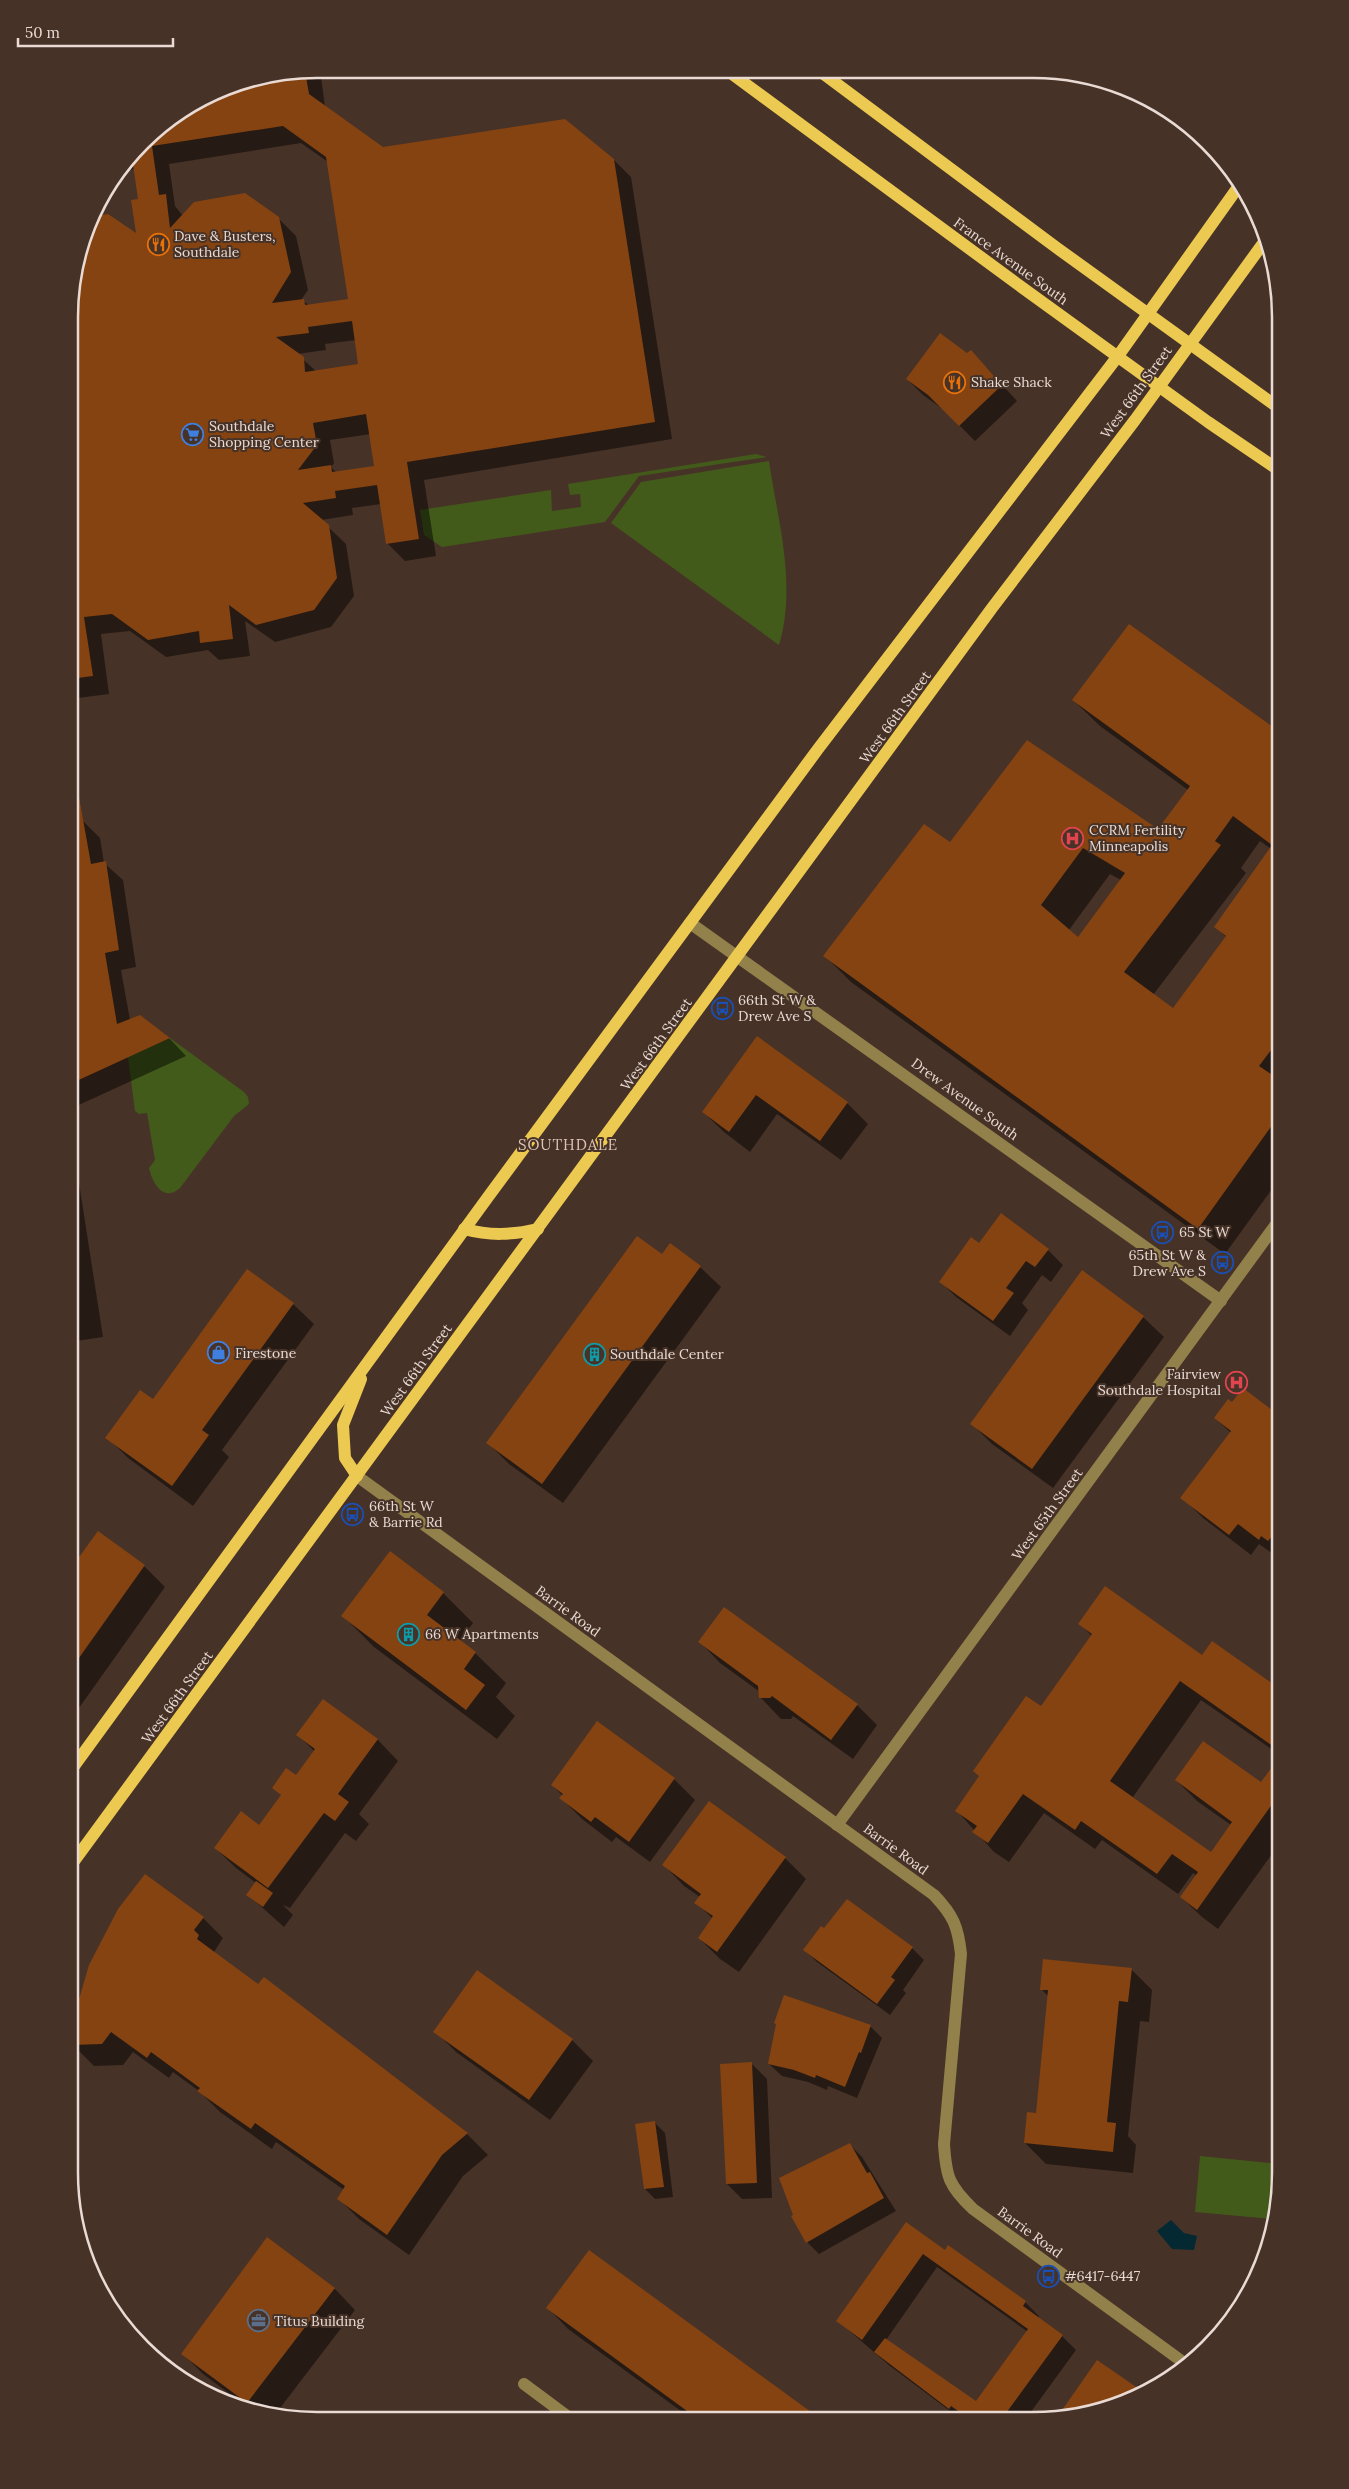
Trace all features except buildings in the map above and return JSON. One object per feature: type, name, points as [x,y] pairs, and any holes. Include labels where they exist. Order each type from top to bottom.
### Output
[{"type":"main road","name":"France Avenue South","points":[[738,78],[1118,356],[1272,465]]},
{"type":"main road","points":[[829,78],[1147,314],[1272,403]]},
{"type":"main road","points":[[78,1760],[464,1229],[928,602],[1118,356],[1236,191]]},
{"type":"main road","name":"West 66th Street","points":[[78,1856],[992,608],[1160,386],[1261,246]]},
{"type":"main road","points":[[464,1229],[480,1234],[509,1235],[538,1230]]},
{"type":"main road","points":[[357,1476],[345,1458],[343,1425],[367,1363]]},
{"type":"main road","points":[[78,1756],[85,1750]]},
{"type":"street","name":"Drew Avenue South","points":[[690,923],[1220,1301]]},
{"type":"street","name":"West 65th Street","points":[[837,1825],[1272,1230]]},
{"type":"street","name":"Barrie Road","points":[[357,1476],[934,1895],[949,1911],[959,1932],[961,1954],[944,2144],[946,2169],[955,2191],[973,2209],[1181,2360]]},
{"type":"street","points":[[524,2384],[562,2412]]},
{"type":"green space","points":[[756,454],[767,457],[639,476],[605,522],[442,547],[424,535],[420,510],[551,490],[552,511],[581,507],[580,494],[570,495],[568,484]]},
{"type":"green space","points":[[769,461],[781,530],[786,576],[784,622],[779,645],[611,523],[641,482]]},
{"type":"green space","points":[[170,1038],[244,1092],[248,1097],[249,1104],[234,1116],[180,1188],[168,1193],[159,1189],[150,1173],[149,1168],[155,1160],[147,1113],[139,1114],[135,1111],[128,1057]]},
{"type":"green space","points":[[1200,2156],[1272,2163],[1267,2218],[1195,2212]]},
{"type":"water","points":[[1171,2220],[1184,2233],[1197,2236],[1194,2250],[1172,2249],[1157,2231]]},
{"type":"place","name":"Dave & Busters, Southdale","points":[[158,244]]},
{"type":"place","name":"Shake Shack","points":[[955,382]]},
{"type":"place","name":"Southdale Shopping Center","points":[[193,434]]},
{"type":"place","name":"CCRM Fertility Minneapolis","points":[[1073,838]]},
{"type":"place","name":"66th St W & Drew Ave S","points":[[722,1008]]},
{"type":"place","name":"65 St W","points":[[1163,1232]]},
{"type":"place","name":"65th St W & Drew Ave S","points":[[1222,1263]]},
{"type":"place","name":"Firestone","points":[[219,1353]]},
{"type":"place","name":"Southdale Center","points":[[594,1354]]},
{"type":"place","name":"Fairview Southdale Hospital","points":[[1237,1382]]},
{"type":"place","name":"66th St W & Barrie Rd","points":[[353,1514]]},
{"type":"place","name":"66 W Apartments","points":[[409,1634]]},
{"type":"place","name":"#6417-6447","points":[[1049,2276]]},
{"type":"place","name":"Titus Building","points":[[258,2321]]},
{"type":"district","name":"SOUTHDALE","points":[[568,1144]]}]
